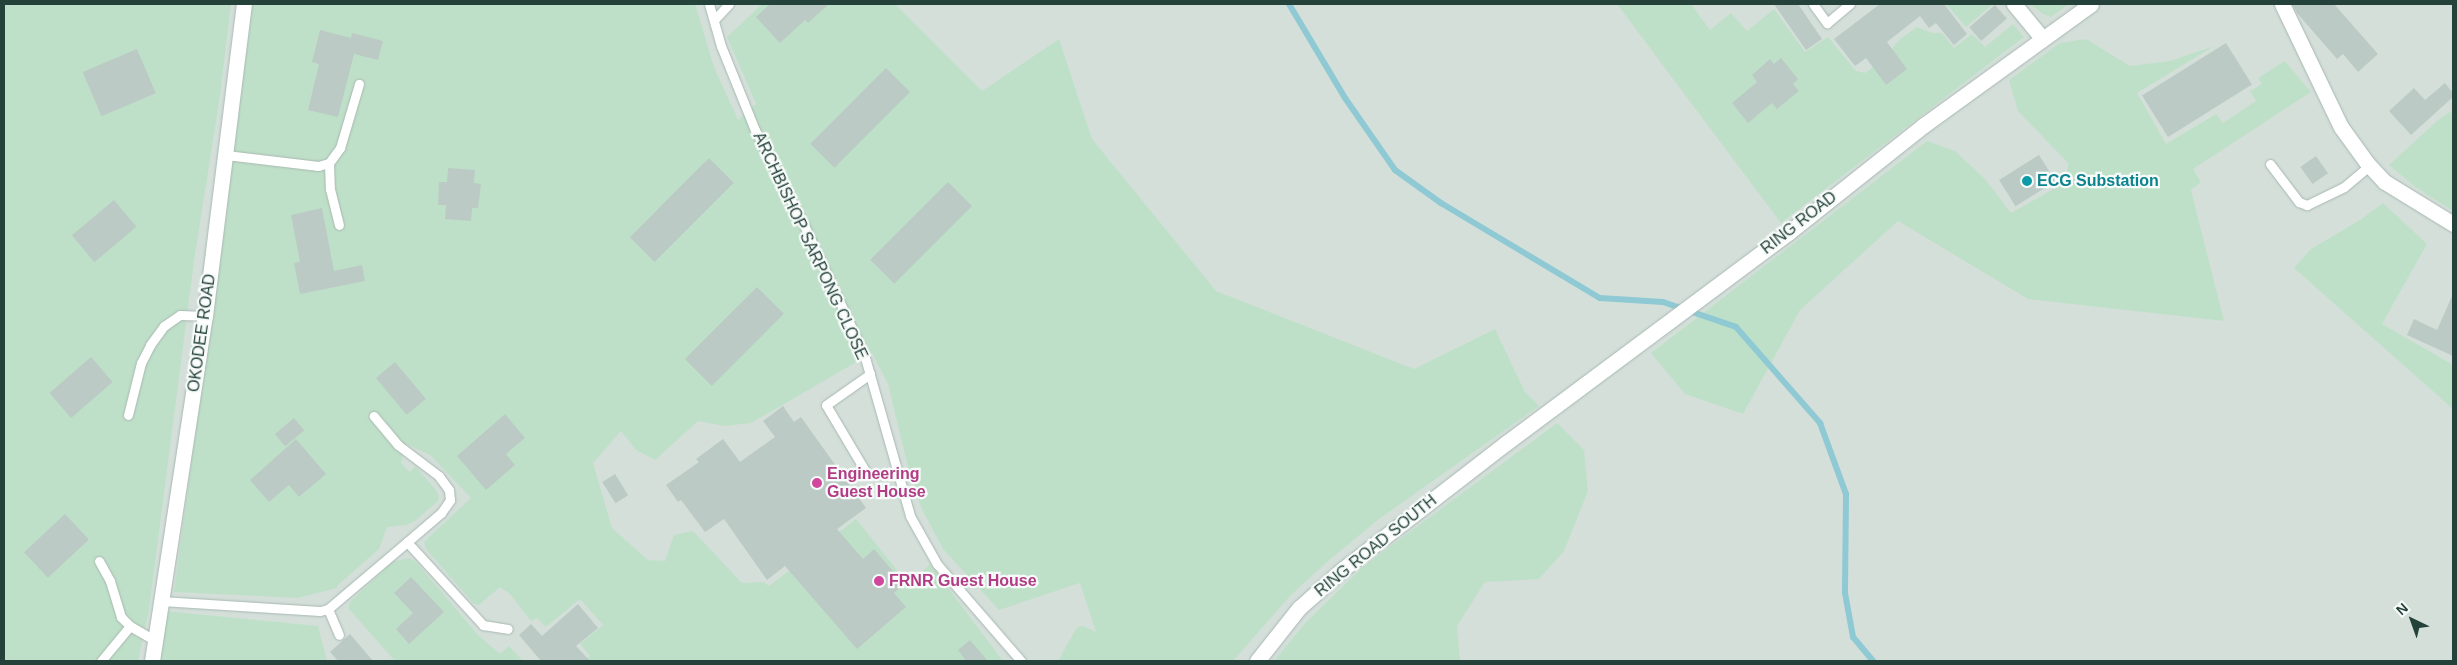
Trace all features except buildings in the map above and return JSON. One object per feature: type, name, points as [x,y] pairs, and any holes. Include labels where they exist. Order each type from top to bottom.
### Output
[{"type":"street","name":"OKODEE ROAD","points":[[152,661],[205,316],[244,4]]},
{"type":"street","points":[[2014,4],[2042,39]]},
{"type":"street","name":"RING ROAD","points":[[1506,443],[1788,233],[1924,125],[2091,4]]},
{"type":"street","points":[[2282,4],[2341,127],[2369,166],[2386,182],[2453,224]]},
{"type":"street","name":"RING ROAD SOUTH","points":[[1257,661],[1299,608],[1343,569],[1506,443]]},
{"type":"lane","name":"ARCHBISHOP SARPONG CLOSE","points":[[709,4],[721,46],[755,130],[804,225],[864,354],[910,516],[937,564],[1021,661]]},
{"type":"lane","points":[[714,20],[729,4]]},
{"type":"lane","points":[[1812,4],[1827,22],[1850,4]]},
{"type":"lane","points":[[339,225],[330,189],[329,163],[340,148],[359,84]]},
{"type":"lane","points":[[226,155],[318,166],[329,163]]},
{"type":"lane","points":[[2270,164],[2299,202],[2307,206],[2344,187],[2369,166]]},
{"type":"lane","points":[[128,415],[141,363],[150,345],[164,326],[180,315],[205,316]]},
{"type":"lane","points":[[867,474],[826,405],[870,374]]},
{"type":"lane","points":[[162,601],[251,605],[320,611],[328,609],[407,542],[440,513],[450,500],[450,490],[439,476],[398,445],[374,416]]},
{"type":"lane","points":[[407,542],[484,625],[508,629]]},
{"type":"lane","points":[[99,561],[110,581],[121,617],[130,626],[156,641]]},
{"type":"lane","points":[[328,609],[339,635]]},
{"type":"lane","points":[[101,661],[130,626]]},
{"type":"shaded area","points":[[4,4],[2453,4],[2453,661],[4,661]]},
{"type":"green space","points":[[4,4],[231,4],[220,96],[194,261],[149,610],[138,661],[4,661]]},
{"type":"green space","points":[[253,4],[695,4],[714,67],[738,120],[756,104],[727,37],[762,4],[895,4],[982,91],[1059,39],[1092,139],[1216,291],[1414,369],[1495,329],[1525,392],[1539,406],[1379,519],[1327,562],[1290,596],[1233,661],[1058,661],[1077,627],[1083,626],[1096,632],[1080,583],[999,610],[943,549],[921,507],[907,463],[888,384],[872,353],[751,423],[724,426],[698,421],[655,460],[636,450],[621,431],[593,463],[612,528],[648,560],[665,561],[674,535],[693,531],[742,583],[763,582],[769,586],[856,519],[909,585],[930,564],[1003,661],[584,661],[590,656],[580,644],[603,625],[580,599],[546,627],[537,618],[531,621],[510,594],[500,587],[479,605],[474,604],[426,549],[424,542],[471,498],[430,455],[406,444],[401,463],[410,472],[415,466],[436,490],[439,496],[438,501],[415,521],[407,525],[387,527],[379,549],[338,585],[337,588],[298,598],[174,592]]},
{"type":"green space","points":[[1617,4],[1691,4],[1710,30],[1731,13],[1747,31],[1774,9],[1805,52],[1828,37],[1856,71],[1865,73],[1883,60],[1900,39],[1917,27],[1932,33],[1942,33],[1954,48],[1972,34],[1985,47],[2013,24],[2024,37],[1781,223]]},
{"type":"green space","points":[[1948,4],[1993,4],[1966,27]]},
{"type":"green space","points":[[2030,4],[2069,4],[2051,17],[2043,14]]},
{"type":"green space","points":[[2086,39],[2130,66],[2170,61],[2214,46],[2137,93],[2166,144],[2216,114],[2223,123],[2256,101],[2250,91],[2262,84],[2258,78],[2285,61],[2311,92],[2193,169],[2201,182],[2191,190],[2224,321],[2028,299],[1898,221],[1800,310],[1743,414],[1685,394],[1651,353],[1927,141],[1955,151],[1985,179],[2011,213],[2066,182],[2068,163],[2018,111],[2009,80],[2060,43]]},
{"type":"green space","points":[[2453,110],[2453,211],[2414,186],[2389,165],[2437,121]]},
{"type":"green space","points":[[2383,203],[2427,244],[2382,324],[2453,365],[2453,409],[2294,268],[2311,249],[2360,220]]},
{"type":"green space","points":[[1557,423],[1584,450],[1588,491],[1564,551],[1539,579],[1485,582],[1457,626],[1460,661],[1274,661],[1306,622],[1365,565]]},
{"type":"green space","points":[[409,558],[416,562],[479,636],[500,654],[509,646],[523,661],[395,661],[348,608],[350,602],[392,562]]},
{"type":"green space","points":[[165,611],[318,626],[327,661],[158,661]]},
{"type":"waterway","points":[[1289,4],[1345,98],[1395,170],[1441,203],[1600,298],[1663,302],[1736,327],[1820,423],[1846,494],[1845,593],[1853,637],[1873,661]]},
{"type":"place","name":"ECG Substation","points":[[2027,181]]},
{"type":"place","name":"Engineering Guest House","points":[[817,483]]},
{"type":"place","name":"FRNR Guest House","points":[[879,581]]}]
